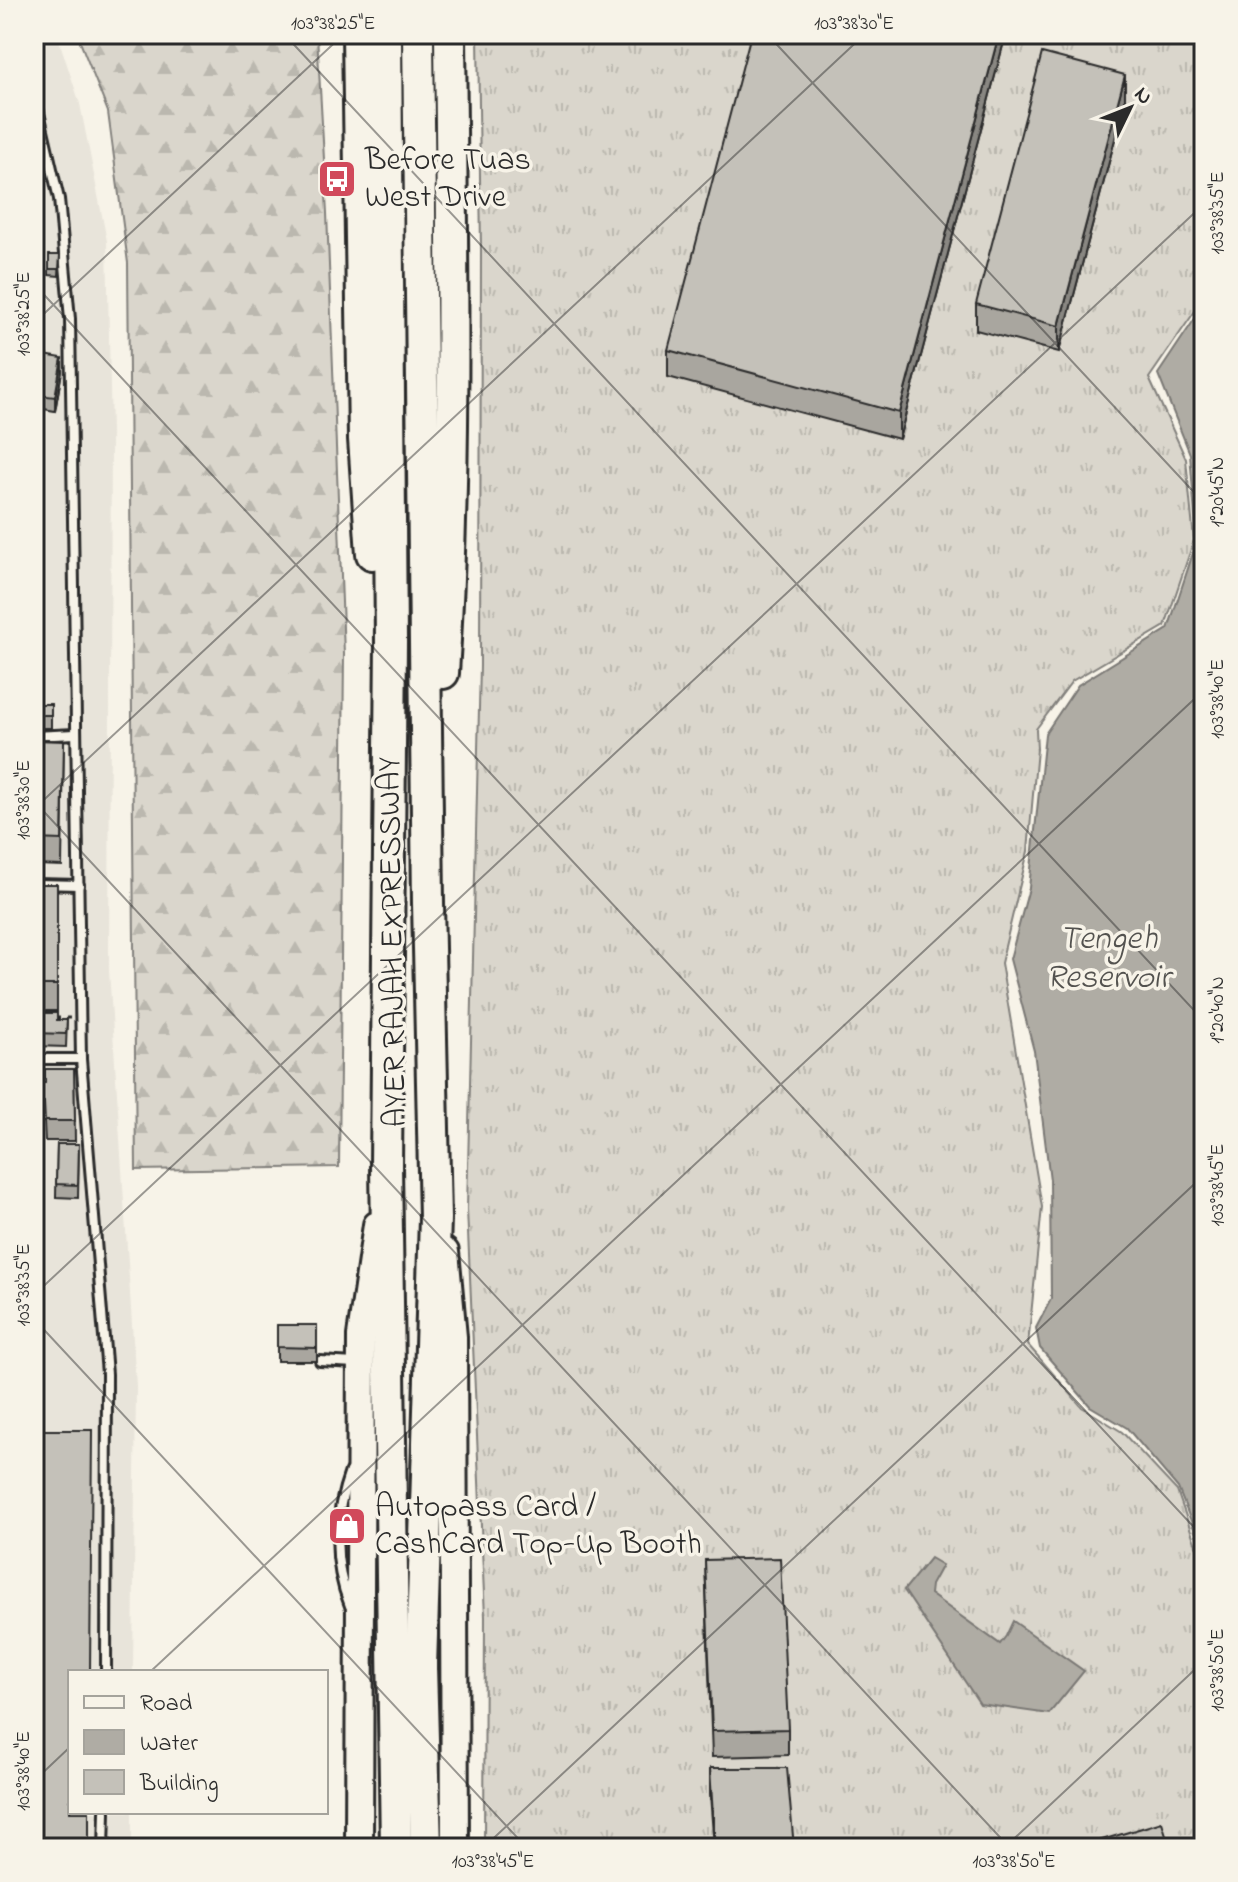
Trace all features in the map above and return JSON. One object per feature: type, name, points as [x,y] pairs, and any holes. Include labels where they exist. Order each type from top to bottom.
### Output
[{"type":"highway","points":[[358,34],[364,439],[378,659],[389,676]]},
{"type":"highway","name":"AYER RAJAH EXPRESSWAY","points":[[386,34],[389,676],[386,1166],[396,1848]]},
{"type":"highway","name":"AYER RAJAH EXPRESSWAY","points":[[418,34],[428,903],[435,1218],[421,1667],[426,1848]]},
{"type":"highway","points":[[428,903],[451,565],[453,277],[450,34]]},
{"type":"main road","points":[[359,1848],[361,1336],[386,1166]]},
{"type":"main road","points":[[435,1218],[444,1243],[453,1337],[455,1848]]},
{"type":"lane","points":[[34,91],[59,199],[68,288],[81,1059],[107,1374],[106,1670]]},
{"type":"lane","points":[[34,736],[75,734]]},
{"type":"lane","points":[[37,884],[79,885]]},
{"type":"lane","points":[[34,1059],[81,1059]]},
{"type":"lane","points":[[320,1361],[360,1363]]},
{"type":"lane","points":[[104,1848],[105,1814]]},
{"type":"path","points":[[50,1018],[81,1018]]},
{"type":"shaded area","points":[[34,34],[57,34],[80,104],[107,241],[111,433],[109,970],[136,1386],[133,1670],[68,1670],[68,1814],[132,1814],[132,1848],[34,1848]]},
{"type":"green space","points":[[77,34],[317,34],[344,654],[339,1167],[136,1170],[128,263],[108,112]]},
{"type":"green space","points":[[478,34],[1204,34],[1204,298],[1149,378],[1186,459],[1194,540],[1165,626],[1072,681],[1036,729],[1028,851],[1001,963],[1042,1207],[1028,1345],[1082,1407],[1122,1432],[1177,1491],[1204,1568],[1204,1848],[484,1848],[485,1617],[467,1209],[480,666]]},
{"type":"water","name":"Tengeh Reservoir","points":[[1204,305],[1204,1554],[1178,1488],[1127,1428],[1090,1406],[1040,1348],[1036,1328],[1051,1299],[1050,1180],[1034,1051],[1010,959],[1029,888],[1045,734],[1078,685],[1168,629],[1197,541],[1190,454],[1158,374]]},
{"type":"water","points":[[930,1558],[942,1565],[931,1585],[930,1594],[1000,1644],[1013,1621],[1084,1671],[1049,1714],[980,1704],[904,1590]]},
{"type":"building","points":[[751,34],[999,34],[899,413],[668,350]]},
{"type":"building","points":[[1042,53],[1125,75],[1059,326],[976,304]]},
{"type":"building","points":[[49,255],[60,255],[59,269],[49,269]]},
{"type":"building","points":[[34,340],[46,342],[34,417]]},
{"type":"building","points":[[44,355],[62,358],[55,397],[38,395]]},
{"type":"building","points":[[34,704],[51,704],[51,715],[34,715]]},
{"type":"building","points":[[34,740],[64,741],[62,840],[34,839]]},
{"type":"building","points":[[34,852],[37,852],[37,884],[34,884]]},
{"type":"building","points":[[34,884],[57,884],[57,985],[34,985]]},
{"type":"building","points":[[34,1013],[57,1013],[57,1020],[67,1020],[66,1034],[34,1033]]},
{"type":"building","points":[[45,1069],[74,1069],[75,1121],[45,1121],[44,1102],[34,1102],[34,1083],[45,1083]]},
{"type":"building","points":[[57,1144],[79,1144],[78,1185],[56,1184]]},
{"type":"building","points":[[277,1325],[317,1325],[317,1348],[277,1347]]},
{"type":"building","points":[[34,1430],[92,1430],[90,1670],[68,1670],[68,1814],[89,1814],[89,1848],[34,1848]]},
{"type":"building","points":[[344,1509],[350,1509],[350,1531],[344,1531]]},
{"type":"building","points":[[780,1558],[788,1729],[712,1731],[705,1560]]},
{"type":"building","points":[[710,1768],[787,1768],[794,1848],[715,1848]]},
{"type":"building","points":[[1162,1822],[1170,1848],[1094,1848],[1092,1843]]},
{"type":"place","name":"Before Tuas West Drive","points":[[337,179]]},
{"type":"place","name":"Autopass Card / CashCard Top-Up Booth","points":[[347,1526]]}]
